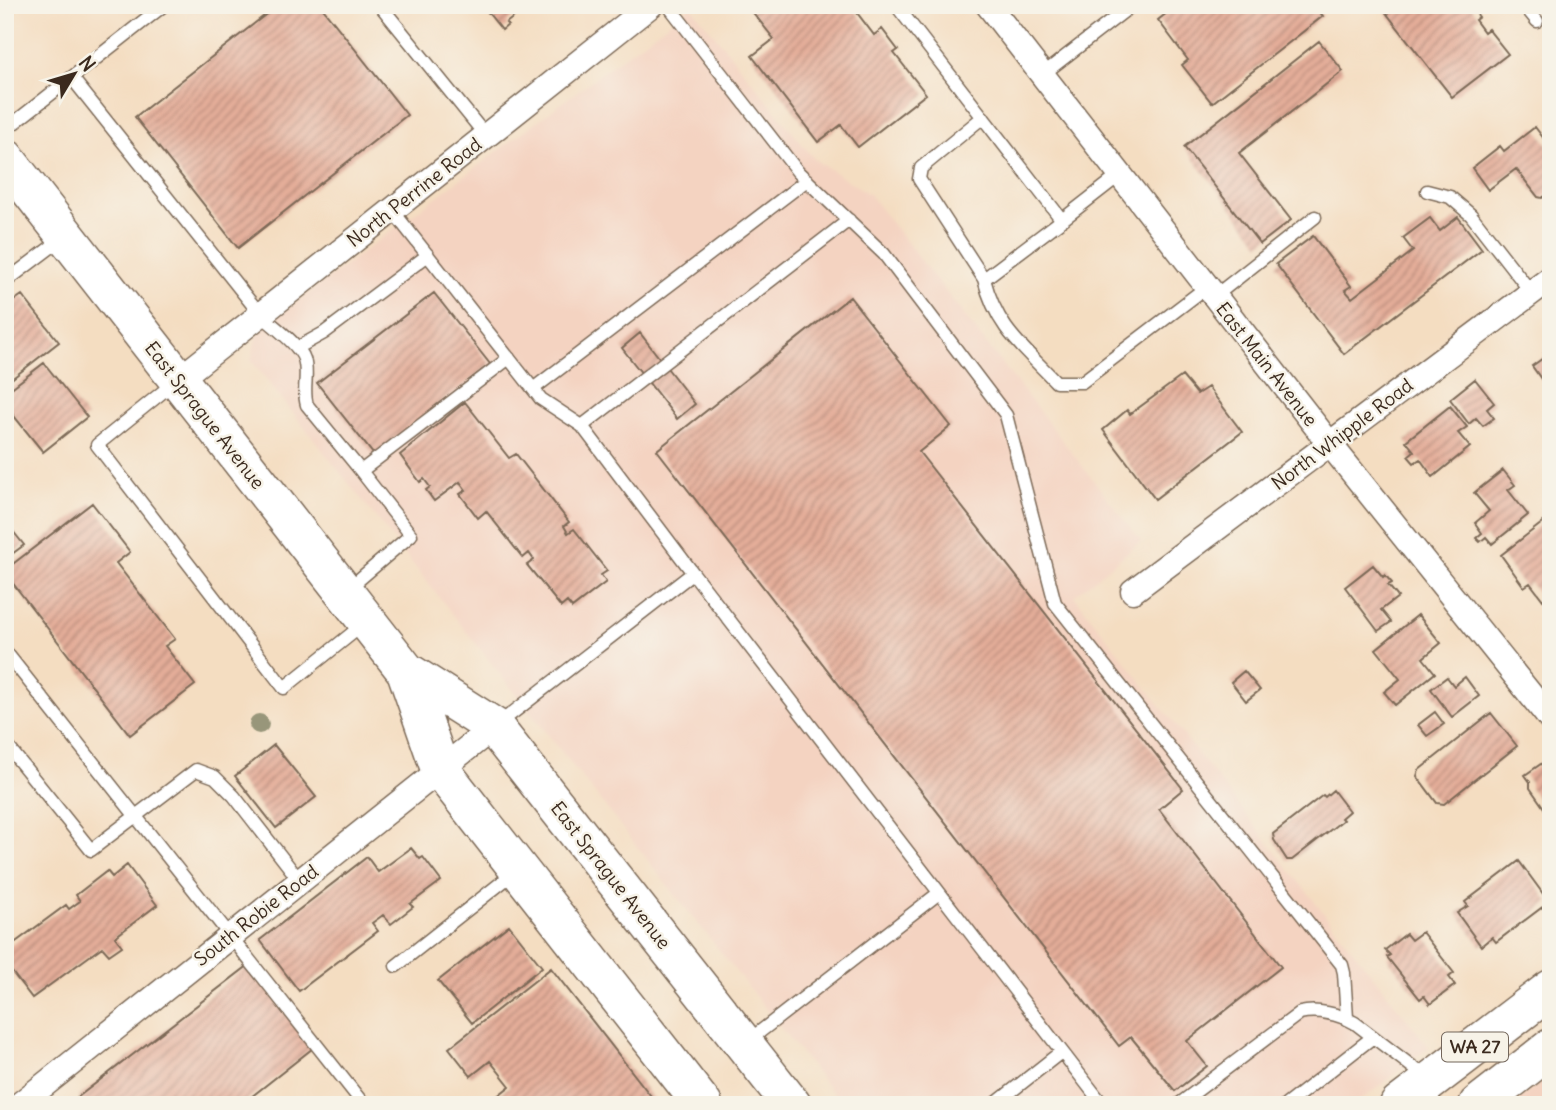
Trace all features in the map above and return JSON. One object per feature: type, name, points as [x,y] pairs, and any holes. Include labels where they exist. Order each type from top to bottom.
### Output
[{"type":"main road","name":"East Sprague Avenue","points":[[5,158],[406,671],[494,727],[792,1105]]},
{"type":"main road","name":"East Sprague Avenue","points":[[406,671],[440,769],[703,1105]]},
{"type":"main road","name":"WA 27","points":[[1399,1105],[1551,989]]},
{"type":"main road","name":"WA 27","points":[[1478,1105],[1551,1048]]},
{"type":"street","name":"North Perrine Road","points":[[178,380],[651,5]]},
{"type":"street","name":"East Main Avenue","points":[[988,5],[1329,443],[1551,720]]},
{"type":"street","name":"North Whipple Road","points":[[1133,592],[1541,285]]},
{"type":"street","name":"South Robie Road","points":[[19,1105],[494,727]]},
{"type":"lane","points":[[5,130],[164,5]]},
{"type":"lane","points":[[380,5],[486,136]]},
{"type":"lane","points":[[668,5],[798,172],[884,254],[1006,415],[1055,603],[1342,965],[1347,1018]]},
{"type":"lane","points":[[896,5],[1062,220]]},
{"type":"lane","points":[[1043,74],[1132,5]]},
{"type":"lane","points":[[1524,5],[1537,21]]},
{"type":"lane","points":[[72,78],[260,314],[297,348],[304,359],[304,397],[307,405],[411,536],[355,607],[284,688],[97,445],[178,380]]},
{"type":"lane","points":[[983,117],[921,168],[919,179],[984,279],[990,304],[1001,324],[1056,382],[1082,382],[1315,218]]},
{"type":"lane","points":[[984,279],[1121,174]]},
{"type":"lane","points":[[533,389],[807,180]]},
{"type":"lane","points":[[1427,191],[1450,197],[1541,285]]},
{"type":"lane","points":[[392,210],[541,399],[582,426],[1103,1105]]},
{"type":"lane","points":[[582,426],[849,220]]},
{"type":"lane","points":[[5,282],[66,235]]},
{"type":"lane","points":[[297,348],[324,333],[428,255]]},
{"type":"lane","points":[[361,471],[509,358]]},
{"type":"lane","points":[[494,727],[694,573]]},
{"type":"lane","points":[[5,651],[364,1105]]},
{"type":"lane","points":[[5,743],[91,850],[196,770],[215,777],[234,796],[300,881]]},
{"type":"lane","points":[[396,967],[519,869]]},
{"type":"lane","points":[[745,1044],[939,893]]},
{"type":"lane","points":[[1178,1105],[1300,1013],[1311,1010],[1347,1018],[1430,1081]]},
{"type":"lane","points":[[1286,1105],[1373,1037]]},
{"type":"lane","points":[[994,1105],[1061,1052]]},
{"type":"shaded area","points":[[691,6],[815,160],[869,194],[1141,541],[1074,596],[1429,1047],[1355,1105],[842,1105],[251,360],[258,331]]},
{"type":"shaded area","points":[[1551,1074],[1551,1105],[1515,1105],[1517,1101]]},
{"type":"building","points":[[278,5],[320,5],[407,115],[238,248],[135,117]]},
{"type":"building","points":[[482,5],[521,5],[524,9],[506,23],[508,25],[502,30]]},
{"type":"building","points":[[747,5],[851,5],[874,35],[882,29],[898,50],[894,53],[926,94],[858,147],[841,125],[818,142],[752,56],[774,39]]},
{"type":"building","points":[[1177,5],[1314,5],[1323,16],[1212,103],[1182,65],[1188,60],[1158,20]]},
{"type":"building","points":[[1380,5],[1470,5],[1479,17],[1475,20],[1484,32],[1488,29],[1508,54],[1452,97]]},
{"type":"building","points":[[1319,41],[1343,71],[1239,153],[1291,220],[1260,244],[1184,147]]},
{"type":"building","points":[[1535,127],[1551,148],[1551,192],[1542,198],[1538,197],[1516,169],[1488,190],[1472,168],[1500,146],[1504,151]]},
{"type":"building","points":[[1458,217],[1482,249],[1344,354],[1276,264],[1313,236],[1351,286],[1345,290],[1352,298],[1413,251],[1403,238],[1430,218],[1440,231]]},
{"type":"building","points":[[434,293],[490,364],[374,455],[317,383]]},
{"type":"building","points":[[22,295],[59,342],[5,384],[5,307]]},
{"type":"building","points":[[850,297],[951,426],[919,452],[1183,789],[1159,809],[1281,967],[1187,1041],[1207,1066],[1175,1091],[1131,1037],[1119,1046],[657,450]]},
{"type":"building","points":[[640,333],[695,404],[677,419],[622,348]]},
{"type":"building","points":[[1551,347],[1551,393],[1532,366],[1546,356],[1544,353]]},
{"type":"building","points":[[44,363],[87,417],[43,452],[5,405],[5,393]]},
{"type":"building","points":[[1182,376],[1197,394],[1208,387],[1242,432],[1155,499],[1103,430],[1127,410],[1130,414]]},
{"type":"building","points":[[1475,379],[1494,403],[1487,409],[1494,418],[1483,426],[1476,418],[1469,424],[1450,399]]},
{"type":"building","points":[[465,402],[509,458],[516,454],[569,522],[564,526],[568,533],[574,529],[607,571],[601,575],[606,582],[572,608],[567,602],[561,607],[527,565],[534,560],[529,553],[523,558],[486,511],[478,518],[460,494],[466,490],[460,482],[434,501],[426,490],[430,487],[424,479],[420,482],[400,455]]},
{"type":"building","points":[[1450,406],[1467,427],[1458,433],[1470,447],[1433,477],[1420,459],[1414,463],[1408,456],[1414,451],[1406,441]]},
{"type":"building","points":[[1503,470],[1515,485],[1508,490],[1528,515],[1492,544],[1486,537],[1480,542],[1476,538],[1482,533],[1475,523],[1489,511],[1474,493]]},
{"type":"building","points":[[92,503],[130,552],[116,563],[175,639],[165,646],[195,685],[130,735],[5,573],[5,570]]},
{"type":"building","points":[[1551,516],[1551,593],[1543,600],[1530,583],[1524,587],[1501,555]]},
{"type":"building","points":[[8,525],[24,545],[8,557],[5,556],[5,527]]},
{"type":"building","points":[[1373,565],[1392,583],[1388,585],[1398,597],[1381,610],[1391,622],[1378,631],[1345,587]]},
{"type":"building","points":[[1418,615],[1441,643],[1423,658],[1435,673],[1395,705],[1384,692],[1400,679],[1376,649]]},
{"type":"building","points":[[1244,671],[1260,690],[1246,701],[1231,682]]},
{"type":"building","points":[[1447,677],[1454,686],[1465,677],[1479,696],[1452,717],[1431,689]]},
{"type":"building","points":[[1435,712],[1444,724],[1427,736],[1418,725]]},
{"type":"building","points":[[1491,713],[1517,746],[1444,804],[1437,803],[1417,776],[1419,770]]},
{"type":"building","points":[[274,745],[316,797],[276,828],[235,776]]},
{"type":"building","points":[[1551,757],[1551,818],[1530,788],[1530,782],[1525,775]]},
{"type":"building","points":[[1333,790],[1349,811],[1341,818],[1343,820],[1292,860],[1287,860],[1273,834]]},
{"type":"building","points":[[411,848],[420,859],[423,857],[441,881],[410,904],[413,907],[391,924],[383,915],[372,923],[378,931],[299,991],[260,940],[367,857],[378,872]]},
{"type":"building","points":[[1519,861],[1549,902],[1496,942],[1492,937],[1481,946],[1457,913],[1468,906],[1465,902]]},
{"type":"building","points":[[127,865],[157,905],[115,937],[122,946],[109,955],[102,947],[32,998],[5,963],[5,950],[66,905],[69,909],[80,901],[76,895],[107,871],[112,877]]},
{"type":"building","points":[[509,925],[542,967],[472,1023],[438,981]]},
{"type":"building","points":[[1422,932],[1454,973],[1449,977],[1455,985],[1430,1004],[1424,996],[1420,999],[1387,957],[1390,955],[1385,950],[1406,934],[1411,940]]},
{"type":"building","points":[[249,965],[313,1048],[241,1105],[84,1105],[78,1097]]},
{"type":"building","points":[[551,968],[658,1105],[486,1105],[510,1086],[490,1061],[471,1076],[449,1048]]}]
